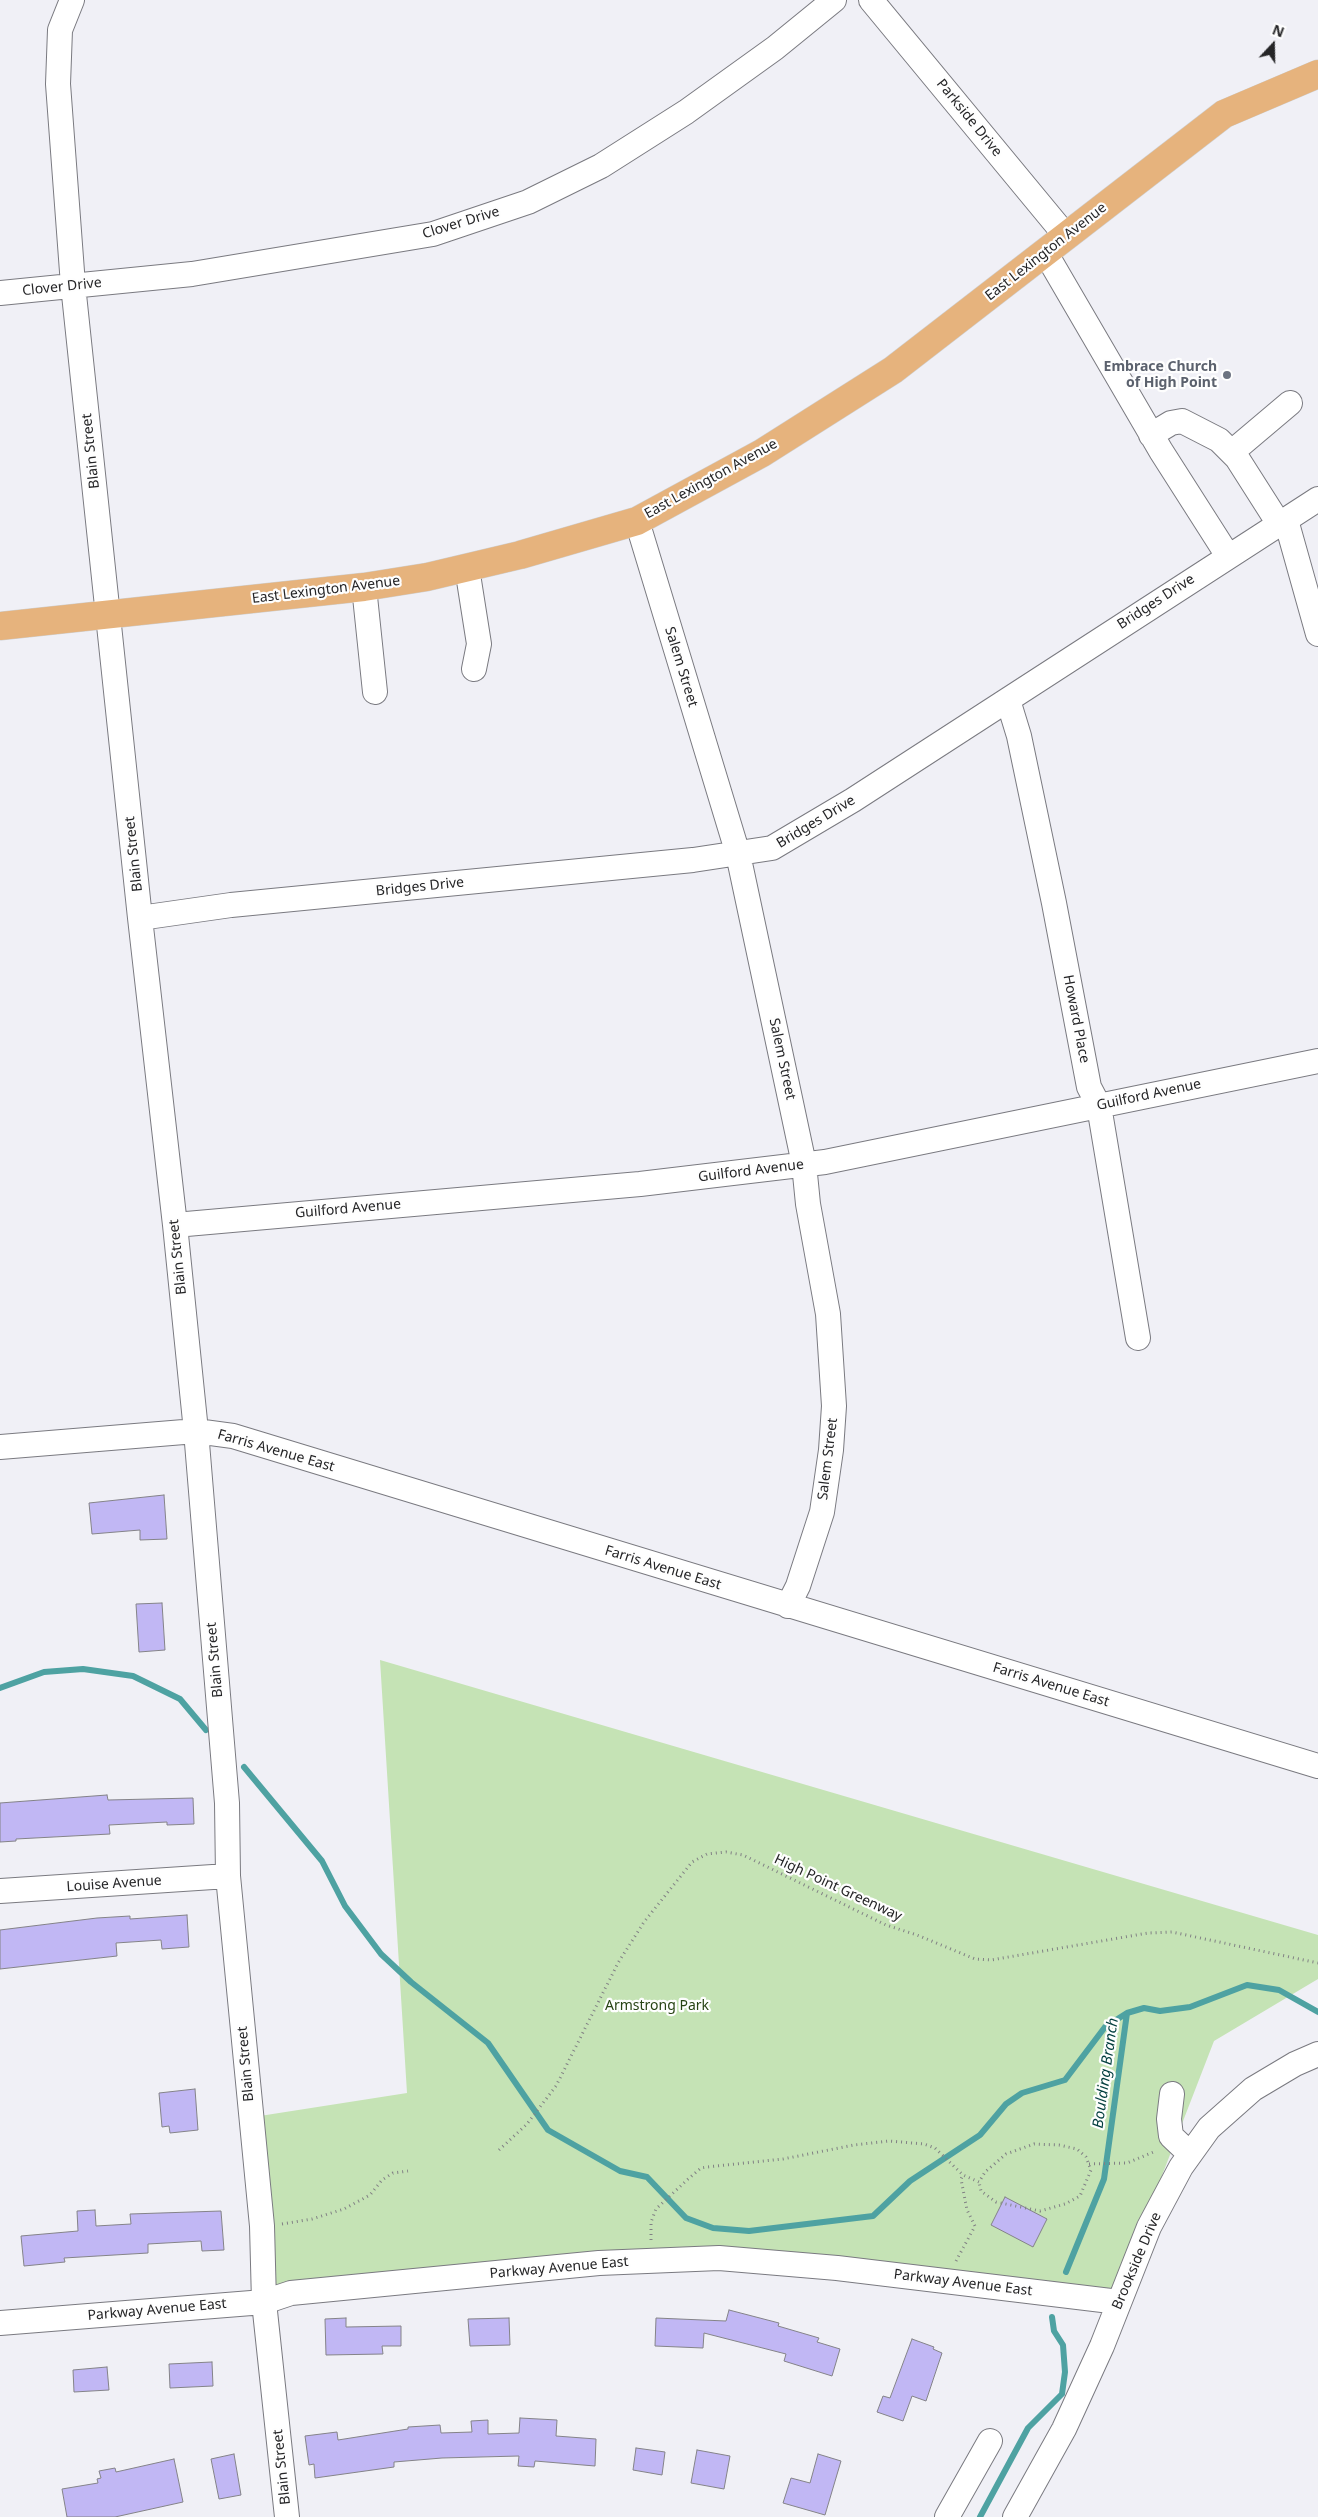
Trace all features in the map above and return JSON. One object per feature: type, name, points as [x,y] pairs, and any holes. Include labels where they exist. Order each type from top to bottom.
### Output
[{"type":"main road","name":"East Lexington Avenue","points":[[0,626],[364,587],[467,568],[520,555],[637,521],[762,453],[893,370],[1224,114],[1318,74]]},
{"type":"street","name":"Blain Street","points":[[72,0],[60,30],[58,84],[73,285],[140,918],[176,1224],[196,1431],[227,1803],[228,1876],[262,2226],[264,2302],[287,2517]]},
{"type":"street","name":"Clover Drive","points":[[0,293],[192,274],[432,234],[528,202],[601,166],[686,112],[775,48],[834,0]]},
{"type":"street","name":"Parkside Drive","points":[[871,0],[1056,244],[1152,434],[1228,556]]},
{"type":"street","points":[[1232,452],[1290,403]]},
{"type":"street","points":[[1152,434],[1171,423],[1182,421],[1219,440],[1232,452],[1282,522],[1318,634]]},
{"type":"street","name":"Bridges Drive","points":[[140,918],[231,905],[673,862],[772,848],[853,800],[1318,499]]},
{"type":"street","name":"Salem Street","points":[[637,521],[738,854],[804,1164],[808,1204],[828,1314],[834,1406],[831,1450],[822,1512],[798,1586],[788,1606]]},
{"type":"street","points":[[467,568],[479,644],[474,670]]},
{"type":"street","points":[[364,587],[375,692]]},
{"type":"street","name":"Howard Place","points":[[1008,700],[1019,736],[1052,893],[1089,1087],[1099,1106],[1138,1338]]},
{"type":"street","name":"Guilford Avenue","points":[[176,1224],[640,1184],[804,1164],[1099,1106],[1318,1060]]},
{"type":"street","name":"Farris Avenue East","points":[[0,1447],[196,1431],[242,1439],[1318,1766]]},
{"type":"street","name":"Louise Avenue","points":[[0,1891],[228,1876]]},
{"type":"street","name":"Brookside Drive","points":[[1015,2517],[1064,2429],[1102,2346],[1149,2227],[1190,2154],[1210,2128],[1253,2089],[1295,2064],[1318,2054]]},
{"type":"street","points":[[1172,2094],[1169,2119],[1171,2136],[1190,2154]]},
{"type":"street","name":"Parkway Avenue East","points":[[0,2323],[264,2302],[291,2294],[599,2263],[719,2258],[838,2268],[1119,2302]]},
{"type":"street","points":[[947,2517],[990,2441]]},
{"type":"path","name":"High Point Greenway","points":[[499,2150],[526,2124],[556,2086],[618,1963],[644,1922],[692,1862],[707,1854],[726,1852],[743,1854],[886,1925],[917,1935],[975,1959],[992,1960],[1148,1933],[1172,1932],[1318,1963]]},
{"type":"path","points":[[1089,2164],[1117,2164],[1140,2158],[1161,2148],[1171,2136]]},
{"type":"path","points":[[650,2261],[651,2222],[656,2208],[701,2168],[783,2159],[854,2145],[889,2141],[924,2144],[935,2148],[963,2175],[979,2182]]},
{"type":"path","points":[[1034,2144],[1077,2149],[1086,2156],[1091,2170],[1080,2196],[1065,2204],[1040,2211],[996,2202],[981,2191],[979,2182],[984,2172],[1006,2154],[1034,2144]]},
{"type":"path","points":[[262,2226],[312,2219],[344,2209],[370,2195],[382,2180],[394,2173],[408,2171]]},
{"type":"path","points":[[946,2281],[975,2226],[967,2210],[961,2179],[963,2175]]},
{"type":"green space","name":"Armstrong Park","points":[[380,1660],[1318,1935],[1318,1979],[1214,2041],[1137,2240],[1119,2302],[719,2258],[264,2302],[247,2118],[407,2093]]},
{"type":"building","points":[[164,1495],[167,1539],[140,1540],[140,1530],[92,1534],[89,1503]]},
{"type":"building","points":[[162,1603],[165,1650],[139,1652],[136,1604]]},
{"type":"building","points":[[107,1795],[108,1800],[193,1798],[194,1824],[167,1825],[167,1822],[109,1825],[110,1834],[16,1839],[16,1841],[0,1842],[0,1803]]},
{"type":"building","points":[[187,1915],[189,1947],[162,1949],[161,1940],[116,1943],[117,1956],[0,1969],[0,1930],[97,1918],[130,1916],[130,1919]]},
{"type":"building","points":[[195,2089],[198,2130],[170,2133],[169,2126],[162,2127],[159,2093]]},
{"type":"building","points":[[1005,2197],[1047,2219],[1033,2247],[991,2225]]},
{"type":"building","points":[[95,2210],[96,2226],[131,2224],[130,2214],[221,2211],[224,2250],[202,2251],[201,2241],[148,2244],[148,2253],[64,2258],[65,2262],[24,2266],[21,2236],[78,2231],[77,2211]]},
{"type":"building","points":[[729,2310],[779,2323],[778,2326],[819,2338],[817,2342],[840,2349],[832,2376],[784,2361],[786,2354],[704,2333],[703,2348],[655,2346],[656,2318],[726,2321]]},
{"type":"building","points":[[346,2318],[346,2327],[401,2326],[401,2346],[382,2346],[383,2354],[326,2355],[325,2319]]},
{"type":"building","points":[[509,2318],[510,2345],[470,2346],[468,2319]]},
{"type":"building","points":[[912,2339],[934,2347],[933,2349],[942,2353],[926,2401],[912,2396],[903,2421],[877,2412],[883,2396],[890,2398]]},
{"type":"building","points":[[212,2362],[213,2386],[170,2388],[169,2364]]},
{"type":"building","points":[[107,2367],[109,2390],[74,2392],[73,2370]]},
{"type":"building","points":[[520,2418],[557,2420],[556,2436],[596,2439],[595,2466],[535,2461],[534,2467],[518,2466],[519,2456],[442,2458],[394,2462],[394,2467],[315,2478],[314,2464],[309,2465],[305,2436],[337,2432],[338,2440],[408,2429],[408,2427],[440,2425],[441,2433],[472,2432],[471,2421],[488,2420],[488,2434],[519,2433]]},
{"type":"building","points":[[636,2448],[665,2452],[662,2475],[633,2470]]},
{"type":"building","points":[[697,2450],[730,2456],[724,2489],[691,2483]]},
{"type":"building","points":[[234,2454],[241,2495],[219,2499],[211,2459]]},
{"type":"building","points":[[818,2454],[841,2461],[825,2515],[783,2503],[791,2478],[810,2483]]},
{"type":"building","points":[[174,2459],[183,2502],[115,2517],[67,2517],[62,2489],[98,2483],[97,2479],[101,2478],[99,2471],[115,2468],[116,2472]]},
{"type":"waterway","points":[[0,1688],[44,1672],[83,1669],[133,1676],[180,1699],[206,1730]]},
{"type":"waterway","points":[[244,1767],[322,1861],[345,1906],[381,1954],[411,1982],[488,2043],[548,2130],[620,2171],[647,2177],[686,2218],[713,2228],[749,2231],[873,2216],[910,2181],[980,2135],[1006,2104],[1022,2093],[1065,2080],[1105,2027],[1127,2013],[1144,2008],[1160,2011],[1190,2007],[1247,1985],[1279,1990],[1318,2012]]},
{"type":"waterway","name":"Boulding Branch","points":[[1066,2272],[1104,2179],[1127,2013]]},
{"type":"waterway","name":"Boulding Branch","points":[[980,2517],[1028,2428],[1062,2394],[1065,2372],[1063,2345],[1054,2331],[1052,2317]]},
{"type":"place","name":"Embrace Church of High Point","points":[[1227,375]]}]
